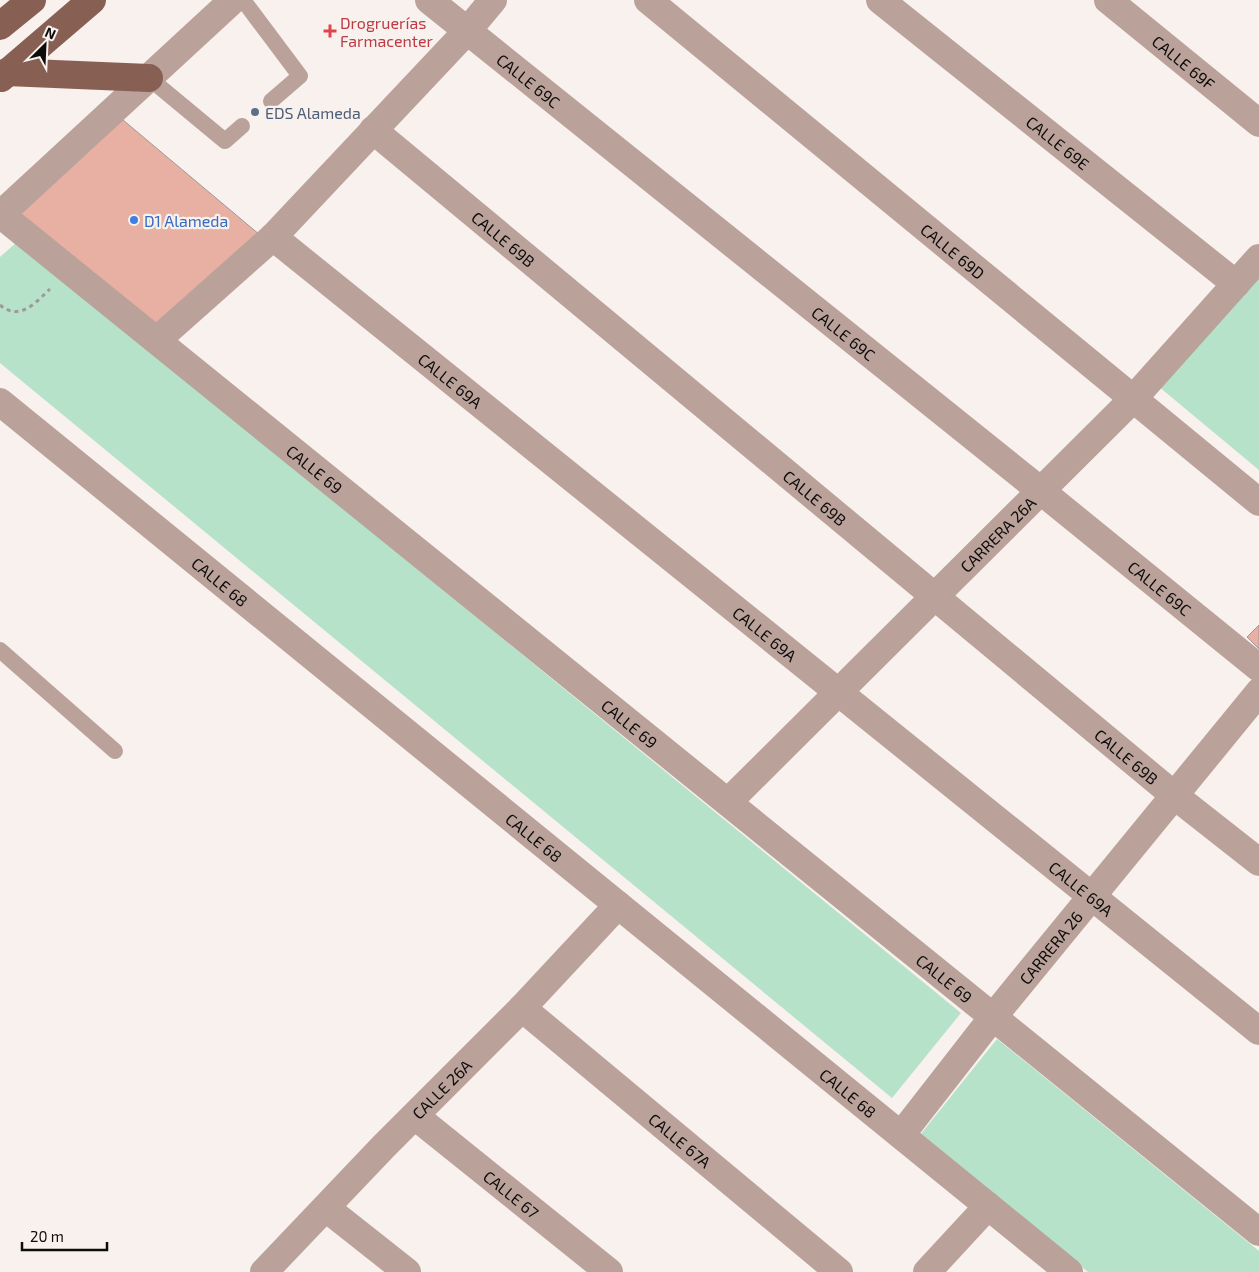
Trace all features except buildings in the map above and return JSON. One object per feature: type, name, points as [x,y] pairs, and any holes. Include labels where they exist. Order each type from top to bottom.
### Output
[{"type":"main road","points":[[0,26],[32,0]]},
{"type":"main road","points":[[4,76],[92,0]]},
{"type":"main road","points":[[4,76],[149,78]]},
{"type":"street","points":[[0,215],[233,0]]},
{"type":"street","name":"CALLE 69C","points":[[429,0],[1259,668]]},
{"type":"street","points":[[157,340],[273,237],[468,30],[493,0]]},
{"type":"street","name":"CALLE 69D","points":[[648,0],[1259,502]]},
{"type":"street","name":"CALLE 69E","points":[[880,0],[1236,284]]},
{"type":"street","name":"CALLE 69F","points":[[1108,0],[1259,123]]},
{"type":"street","name":"CALLE 69B","points":[[373,130],[1175,796],[1259,862]]},
{"type":"street","name":"CALLE 69","points":[[0,215],[1259,1232]]},
{"type":"street","name":"CALLE 69A","points":[[273,237],[1259,1031]]},
{"type":"street","name":"CARRERA 26A","points":[[728,802],[1134,399],[1259,258]]},
{"type":"street","name":"CALLE 68","points":[[0,402],[1068,1272]]},
{"type":"street","name":"CARRERA 26","points":[[900,1135],[993,1016],[1259,692]]},
{"type":"street","name":"CALLE 26A","points":[[264,1272],[414,1116],[522,1008],[618,905]]},
{"type":"street","name":"CALLE 67A","points":[[522,1008],[839,1272]]},
{"type":"street","name":"CALLE 67","points":[[414,1116],[609,1272]]},
{"type":"street","points":[[928,1272],[988,1206]]},
{"type":"street","points":[[326,1208],[407,1272]]},
{"type":"lane","points":[[243,0],[300,76],[271,101]]},
{"type":"lane","points":[[149,78],[225,141],[242,126]]},
{"type":"lane","points":[[0,650],[115,751]]},
{"type":"path","points":[[0,305],[2,308],[15,312],[28,309],[71,271]]},
{"type":"green space","points":[[17,242],[961,1013],[892,1098],[0,363],[0,257]]},
{"type":"green space","points":[[1259,275],[1259,470],[1158,386]]},
{"type":"green space","points":[[997,1039],[1259,1251],[1259,1272],[1088,1272],[920,1135]]},
{"type":"place","name":"Drogruerías Farmacenter","points":[[330,31]]},
{"type":"place","name":"EDS Alameda","points":[[255,112]]},
{"type":"place","name":"D1 Alameda","points":[[134,220]]}]
